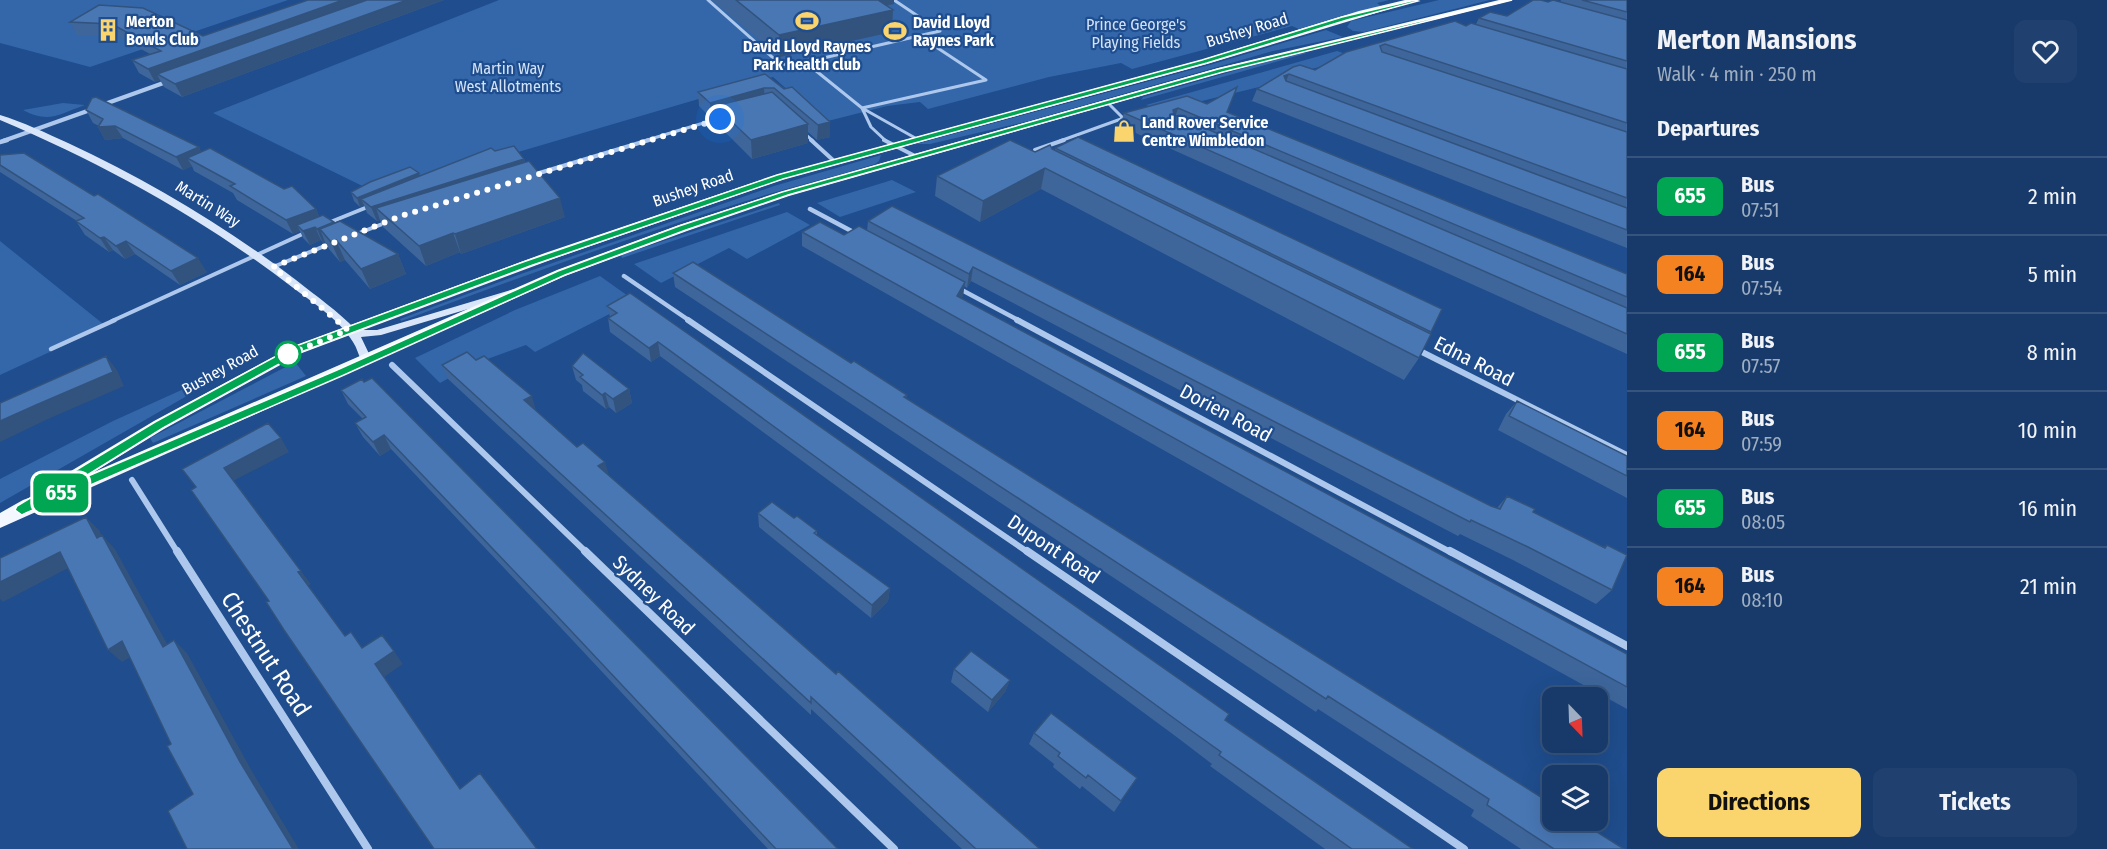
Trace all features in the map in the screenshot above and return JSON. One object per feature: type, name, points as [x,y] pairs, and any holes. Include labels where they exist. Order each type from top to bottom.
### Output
[{"type":"main road","name":"Bushey Road","points":[[22,510],[122,447],[240,379],[297,350],[351,332],[549,256],[780,177],[834,161],[1214,59],[1415,0]]},
{"type":"main road","name":"Bushey Road","points":[[0,521],[525,289],[600,257],[683,228],[785,194],[1221,70],[1509,0]]},
{"type":"main road","points":[[1327,24],[1360,37]]},
{"type":"main road","name":"Martin Way","points":[[0,117],[152,189],[256,254],[351,332],[360,343],[366,360]]},
{"type":"main road","name":"Bushey Road","points":[[351,332],[377,333],[495,296],[525,289]]},
{"type":"street","points":[[0,142],[171,80]]},
{"type":"street","points":[[810,209],[862,237]]},
{"type":"street","name":"Dupont Road","points":[[624,276],[1464,849]]},
{"type":"street","name":"Dorien Road","points":[[946,282],[1627,646]]},
{"type":"street","name":"Edna Road","points":[[1413,347],[1627,455]]},
{"type":"street","name":"Sydney Road","points":[[392,365],[894,849]]},
{"type":"street","name":"Chestnut Road","points":[[132,480],[368,849]]},
{"type":"lane","points":[[708,0],[780,64],[810,66],[862,108],[917,139]]},
{"type":"lane","points":[[810,66],[827,57],[940,31],[894,0]]},
{"type":"lane","points":[[862,108],[918,98],[986,80],[921,37]]},
{"type":"lane","points":[[1035,150],[1121,119],[1122,117],[1107,102]]},
{"type":"lane","points":[[862,108],[871,129],[878,137],[917,158]]},
{"type":"lane","points":[[532,175],[731,116]]},
{"type":"lane","points":[[801,130],[834,161]]},
{"type":"lane","points":[[327,224],[378,203]]},
{"type":"lane","points":[[348,237],[391,220]]},
{"type":"lane","points":[[51,348],[317,228]]},
{"type":"lane","points":[[273,267],[337,241]]},
{"type":"green space","points":[[0,0],[288,0],[90,67],[0,43]]},
{"type":"green space","points":[[499,0],[1389,0],[1377,3],[1381,6],[1299,29],[1292,26],[1132,69],[1121,63],[1049,77],[928,109],[920,102],[887,106],[824,122],[773,77],[498,158],[391,200],[213,113]]},
{"type":"green space","points":[[1439,0],[1490,0],[1364,32],[1353,31],[1347,27],[1351,21]]},
{"type":"green space","points":[[1326,30],[1343,37],[1273,51],[1029,121],[930,144],[916,144],[1213,64]]},
{"type":"green space","points":[[1337,51],[1355,57],[1272,80],[1273,92],[1259,87],[1161,111],[1146,105]]},
{"type":"green space","points":[[1296,53],[1307,53],[1141,100],[1143,97]]},
{"type":"green space","points":[[63,103],[85,105],[47,117],[23,110]]},
{"type":"green space","points":[[881,155],[875,164],[701,215],[574,258],[407,319],[401,321],[400,319],[518,275],[774,186]]},
{"type":"green space","points":[[892,180],[916,192],[840,217],[817,203]]},
{"type":"green space","points":[[779,203],[780,205],[622,258],[621,255]]},
{"type":"green space","points":[[787,212],[810,225],[747,259],[729,248],[661,283],[634,264]]},
{"type":"green space","points":[[0,241],[102,323],[106,326],[0,375]]},
{"type":"green space","points":[[600,276],[635,301],[535,352],[526,345],[474,364],[440,383],[415,358],[515,310]]},
{"type":"green space","points":[[295,362],[306,376],[153,443],[150,438]]},
{"type":"green space","points":[[219,373],[220,377],[0,503],[0,479],[113,421]]},
{"type":"building","points":[[308,0],[343,0],[148,69],[132,60],[161,51],[112,24],[70,22],[99,5],[143,8],[203,36]]},
{"type":"building","points":[[367,0],[407,0],[175,84],[157,74]]},
{"type":"building","points":[[736,0],[878,0],[893,10],[779,35]]},
{"type":"building","points":[[1533,0],[1548,2],[1553,0],[1627,20],[1627,61],[1479,18],[1490,12],[1507,16]]},
{"type":"building","points":[[1582,0],[1627,0],[1627,12]]},
{"type":"building","points":[[1455,21],[1466,26],[1471,23],[1627,69],[1627,123],[1385,44],[1380,46],[1382,52],[1627,132],[1627,198],[1289,74],[1284,76],[1286,81],[1627,208],[1627,230],[1257,89],[1293,67],[1300,65],[1315,70],[1346,52]]},
{"type":"building","points":[[765,74],[784,89],[792,87],[830,122],[818,125],[774,88],[764,88],[710,103],[698,92]]},
{"type":"building","points":[[1237,87],[1227,112],[1627,274],[1627,297],[1178,108],[1173,110],[1174,115],[1627,308],[1627,334],[1124,113],[1187,96],[1207,104]]},
{"type":"building","points":[[772,92],[808,124],[751,140],[715,106]]},
{"type":"building","points":[[96,97],[199,147],[176,157],[115,126],[98,127],[103,119],[86,110],[92,98]]},
{"type":"building","points":[[1078,137],[1442,309],[1431,332],[1055,148]]},
{"type":"building","points":[[1010,140],[1035,152],[1050,145],[1052,149],[1431,334],[1419,358],[1045,168],[983,201],[937,176]]},
{"type":"building","points":[[514,146],[524,159],[371,207],[361,199],[491,148],[495,151]]},
{"type":"building","points":[[210,148],[284,189],[292,186],[316,209],[286,220],[230,186],[235,184],[187,158]]},
{"type":"building","points":[[24,153],[94,196],[98,194],[198,258],[171,271],[126,241],[116,246],[104,237],[100,238],[76,221],[84,218],[0,165],[0,155]]},
{"type":"building","points":[[529,161],[560,198],[419,246],[376,208]]},
{"type":"building","points":[[410,167],[419,173],[357,198],[351,192],[370,182]]},
{"type":"building","points":[[892,206],[1491,506],[1500,509],[1507,496],[1535,509],[1533,512],[1605,548],[1607,545],[1627,555],[1612,590],[1526,546],[1471,520],[1470,522],[973,267],[969,274],[868,221]]},
{"type":"building","points":[[323,215],[334,222],[317,229],[315,227],[303,231],[297,225]]},
{"type":"building","points":[[340,221],[398,254],[361,269],[336,240],[331,242],[320,229]]},
{"type":"building","points":[[820,222],[844,235],[859,226],[965,282],[957,296],[1627,654],[1627,687],[802,232]]},
{"type":"building","points":[[693,262],[851,363],[854,361],[907,395],[904,397],[1542,798],[1542,831],[1595,831],[1624,849],[1554,849],[1487,805],[1489,799],[1328,696],[1326,699],[673,273]]},
{"type":"building","points":[[630,293],[1229,714],[1225,720],[1413,849],[1352,849],[1219,755],[1221,752],[658,342],[649,348],[608,318],[617,313],[607,306]]},
{"type":"building","points":[[467,352],[476,360],[484,356],[532,396],[524,400],[577,447],[583,443],[605,462],[598,466],[836,674],[838,671],[1040,849],[976,849],[811,697],[811,703],[442,365]]},
{"type":"building","points":[[583,353],[629,389],[613,399],[605,393],[602,395],[580,377],[583,375],[572,366]]},
{"type":"building","points":[[106,356],[113,372],[0,421],[0,403]]},
{"type":"building","points":[[372,378],[838,849],[776,849],[384,435],[373,442],[355,423],[366,417],[341,390],[362,379],[364,382]]},
{"type":"building","points":[[1517,401],[1627,456],[1627,476],[1509,416]]},
{"type":"building","points":[[268,423],[281,438],[224,468],[301,571],[298,572],[345,636],[351,632],[362,648],[382,635],[394,651],[375,664],[460,789],[480,773],[537,849],[434,849],[284,630],[266,602],[269,601],[191,490],[196,487],[182,469]]},
{"type":"building","points":[[772,502],[794,518],[797,516],[817,531],[814,533],[890,588],[872,605],[758,513]]},
{"type":"building","points":[[86,517],[97,538],[102,535],[163,647],[174,640],[240,762],[293,849],[187,849],[168,811],[193,794],[167,746],[171,744],[122,641],[108,650],[60,552],[0,582],[0,558]]},
{"type":"building","points":[[971,651],[1010,680],[992,700],[954,669]]},
{"type":"building","points":[[1051,713],[1137,778],[1121,801],[1088,775],[1086,778],[1058,756],[1060,753],[1034,733]]},
{"type":"bus line","name":"655","points":[[1415,0],[1345,18],[1204,62],[780,177],[526,264],[297,350],[159,425],[22,510],[561,273],[683,228],[785,194],[1221,70],[1509,0]]},
{"type":"place","name":"David Lloyd Raynes Park health club","points":[[807,21]]},
{"type":"place","name":"Merton Bowls Club","points":[[108,30]]},
{"type":"place","name":"David Lloyd Raynes Park","points":[[895,31]]},
{"type":"place","name":"Land Rover Service Centre Wimbledon","points":[[1124,131]]},
{"type":"route","points":[[288,354],[284,356],[348,330],[273,267],[401,216],[720,119]]},
{"type":"park label","name":"Prince George's Playing Fields","points":[[1136,33]]},
{"type":"park label","name":"Martin Way West Allotments","points":[[508,77]]}]
